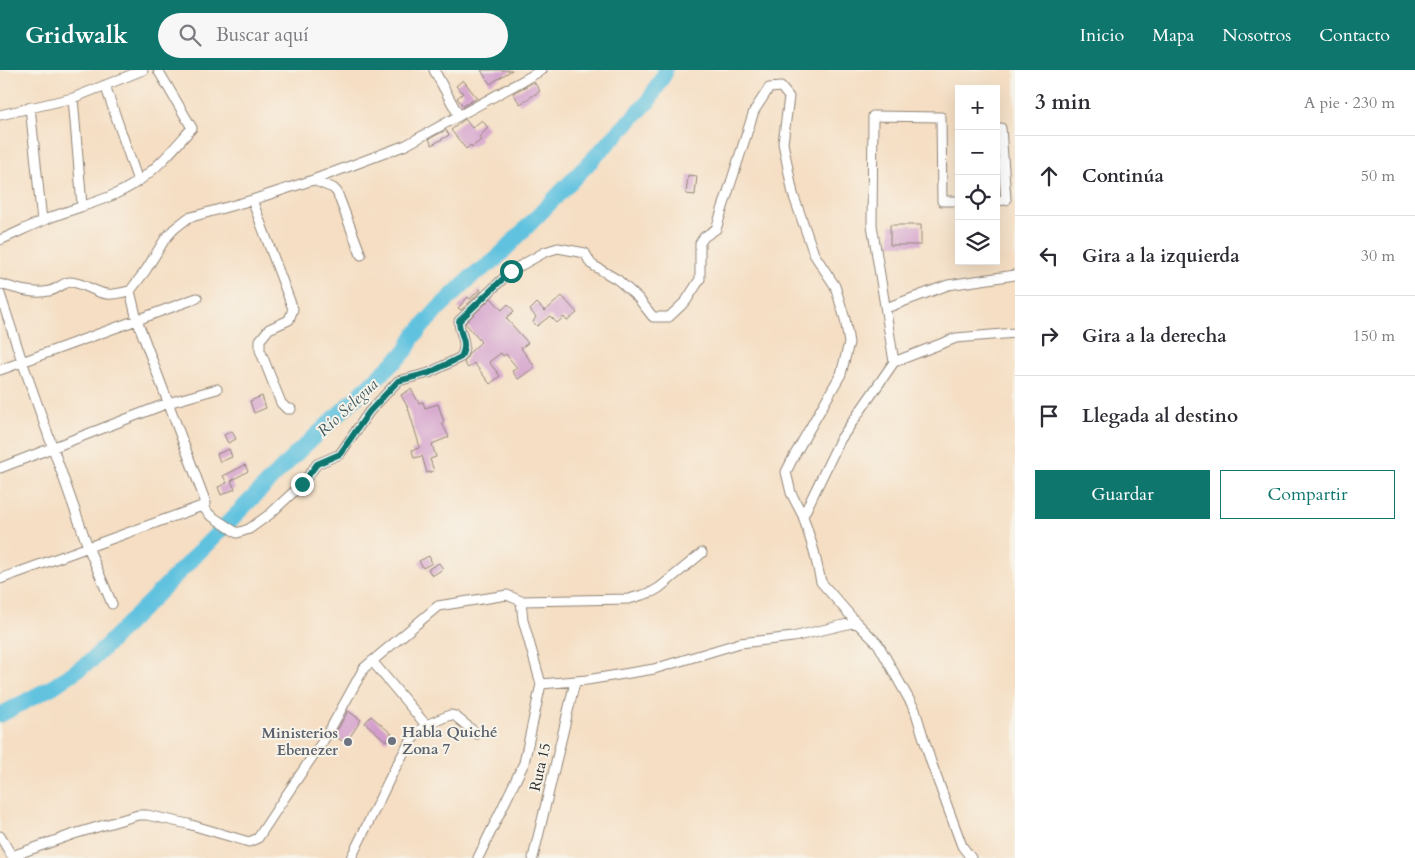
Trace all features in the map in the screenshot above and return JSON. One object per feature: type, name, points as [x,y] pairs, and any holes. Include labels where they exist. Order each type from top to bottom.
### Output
[{"type":"street","points":[[0,115],[73,98],[143,70]]},
{"type":"street","points":[[0,240],[42,221],[112,197],[138,181],[169,153],[192,128],[158,70]]},
{"type":"street","points":[[434,70],[459,116]]},
{"type":"street","points":[[0,284],[37,292],[51,291],[58,286],[71,282],[88,286],[106,294],[130,291],[146,270],[165,239],[188,218],[313,180],[406,144],[542,70]]},
{"type":"street","points":[[105,85],[138,181]]},
{"type":"street","points":[[202,506],[210,515],[237,533],[249,529],[270,514],[302,484],[317,464],[340,454],[369,412],[398,381],[429,373],[461,357],[465,341],[459,327],[459,321],[511,271],[545,252],[558,248],[585,253],[591,264],[618,280],[638,298],[654,317],[669,317],[686,301],[700,279],[700,243],[704,237],[716,229],[754,111],[769,88],[781,87],[789,97],[783,143],[793,194],[814,254],[835,286],[845,319],[849,343],[841,374],[786,472],[791,493],[802,516],[814,551],[821,582],[878,644],[915,710],[962,846],[971,858]]},
{"type":"street","points":[[73,98],[82,206]]},
{"type":"street","points":[[30,107],[42,221]]},
{"type":"street","points":[[894,362],[872,225],[873,116],[941,117],[942,201],[955,201]]},
{"type":"street","points":[[1000,201],[1006,200],[1001,128]]},
{"type":"street","points":[[313,180],[333,188],[337,192],[361,255]]},
{"type":"street","points":[[252,200],[293,309],[289,320],[269,329],[260,340],[260,350],[280,403],[287,409],[291,409]]},
{"type":"street","points":[[886,308],[948,285],[1015,275]]},
{"type":"street","points":[[0,579],[206,503],[137,320],[130,291]]},
{"type":"street","points":[[0,294],[88,547],[112,604]]},
{"type":"street","points":[[0,370],[197,298]]},
{"type":"street","points":[[802,516],[840,440],[894,362],[956,338],[1015,333]]},
{"type":"street","points":[[0,468],[168,403],[217,388]]},
{"type":"street","points":[[0,836],[12,857],[74,834],[138,815],[147,815],[188,824],[249,842],[258,838],[327,735],[364,668],[438,606],[506,595],[521,602],[629,599],[659,588],[702,553]]},
{"type":"street","points":[[478,858],[524,763],[541,684],[523,620],[521,602]]},
{"type":"street","points":[[541,684],[575,682],[654,669],[740,643],[793,637],[856,622]]},
{"type":"street","points":[[372,661],[426,725]]},
{"type":"street","name":"Ruta 15","points":[[533,858],[575,682]]},
{"type":"street","points":[[352,858],[408,744],[426,725],[446,716],[455,716],[477,734]]},
{"type":"building","points":[[481,70],[512,70],[490,84]]},
{"type":"building","points":[[463,80],[477,98],[463,106],[457,98],[463,93],[456,86]]},
{"type":"building","points":[[534,82],[540,91],[520,104],[513,93]]},
{"type":"building","points":[[465,119],[472,128],[482,120],[488,128],[479,137],[481,140],[466,149],[451,130]]},
{"type":"building","points":[[446,130],[449,135],[432,145],[429,139]]},
{"type":"building","points":[[688,175],[697,176],[695,195],[686,194]]},
{"type":"building","points":[[890,225],[921,225],[921,245],[890,245]]},
{"type":"building","points":[[480,289],[481,291],[461,310],[458,308],[468,297],[470,299]]},
{"type":"building","points":[[562,296],[577,313],[567,321],[564,317],[557,323],[550,316],[537,326],[533,322],[536,317],[530,310],[537,303],[545,311]]},
{"type":"building","points":[[491,298],[502,310],[508,304],[514,311],[506,318],[528,343],[521,348],[535,367],[518,379],[512,371],[517,368],[506,354],[503,356],[501,353],[489,362],[500,376],[490,384],[474,363],[468,368],[464,363],[469,353],[481,342],[465,323]]},
{"type":"building","points":[[411,389],[419,403],[423,402],[425,408],[438,404],[444,422],[442,423],[449,437],[432,444],[436,457],[430,459],[434,471],[427,473],[422,456],[414,458],[412,450],[419,448],[419,444],[408,408],[401,395]]},
{"type":"building","points":[[262,396],[266,408],[254,413],[250,401]]},
{"type":"building","points":[[232,431],[236,439],[228,443],[224,435]]},
{"type":"building","points":[[229,449],[232,457],[220,462],[217,454]]},
{"type":"building","points":[[245,465],[248,471],[231,481],[235,489],[221,495],[218,487],[227,483],[223,476]]},
{"type":"building","points":[[429,556],[432,563],[423,568],[419,561]]},
{"type":"building","points":[[439,563],[443,569],[432,576],[428,569]]},
{"type":"building","name":"Ministerios Ebenezer","points":[[348,711],[361,720],[346,743],[334,736]]},
{"type":"building","points":[[371,716],[392,734],[386,741],[365,723]]},
{"type":"waterway","name":"Río Selegua","points":[[0,715],[54,686],[92,660],[299,451],[406,351],[413,337],[438,309],[471,277],[494,261],[648,102],[665,70]]},
{"type":"place","name":"Habla Quiché Zona 7","points":[[392,741]]},
{"type":"place","name":"Ministerios Ebenezer","points":[[348,742]]},
{"type":"route","points":[[302,484],[317,464],[340,454],[369,412],[398,381],[429,373],[461,357],[465,341],[459,327],[459,321],[511,271]]}]
